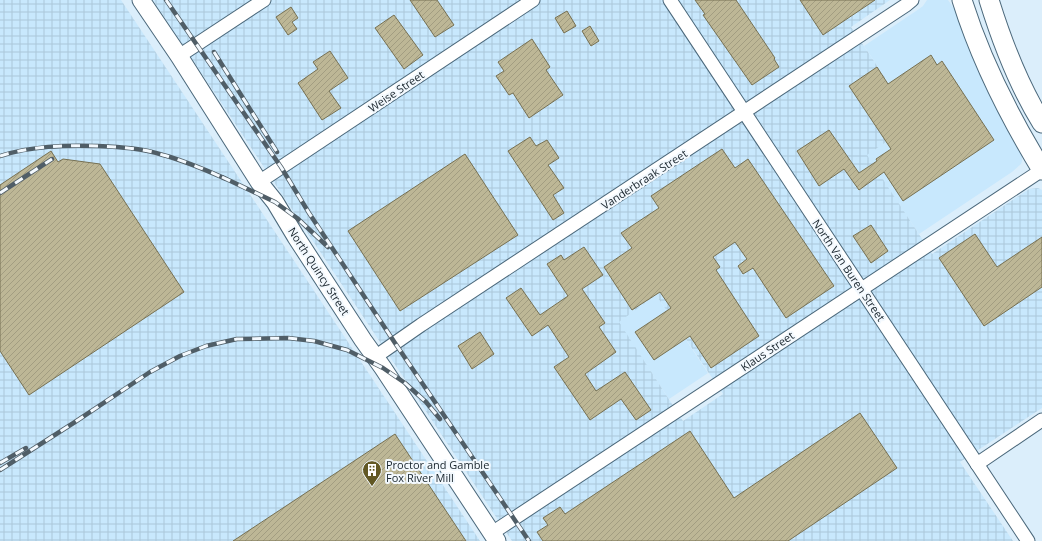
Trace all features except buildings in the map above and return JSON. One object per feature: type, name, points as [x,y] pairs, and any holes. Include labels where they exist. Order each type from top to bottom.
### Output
[{"type":"main road","points":[[962,0],[978,47],[991,77],[1021,136],[1042,170]]},
{"type":"main road","points":[[988,0],[1008,52],[1030,101],[1042,123]]},
{"type":"street","name":"North Quincy Street","points":[[141,0],[179,56],[259,182],[275,202],[296,237],[495,537]]},
{"type":"street","points":[[179,56],[264,0]]},
{"type":"street","name":"Weise Street","points":[[259,182],[533,0]]},
{"type":"street","name":"North Van Buren Street","points":[[670,0],[1028,541]]},
{"type":"street","name":"Vanderbraak Street","points":[[375,357],[912,0]]},
{"type":"street","name":"Klaus Street","points":[[495,537],[861,288],[1042,170]]},
{"type":"street","points":[[977,464],[1042,420]]},
{"type":"shaded area","points":[[0,0],[121,0],[480,541],[0,541]]},
{"type":"shaded area","points":[[153,0],[890,0],[851,27],[915,122],[867,155],[932,254],[1029,189],[1038,188],[1042,190],[1042,408],[960,462],[1013,541],[512,541]],"holes":[[[656,295],[723,394],[683,421],[619,322]]]},
{"type":"shaded area","points":[[927,0],[948,0],[955,10],[994,104],[1022,155],[1022,161],[1021,164],[1012,172],[919,234],[866,155],[915,122],[864,46],[919,9]]},
{"type":"shaded area","points":[[656,295],[708,373],[669,399],[618,322]]},
{"type":"railway","points":[[166,0],[281,167],[309,213],[395,343],[529,541]]},
{"type":"railway","points":[[214,52],[277,152]]},
{"type":"railway","points":[[0,156],[24,150],[60,146],[130,148],[171,157],[226,179]]},
{"type":"railway","points":[[0,193],[52,159]]},
{"type":"railway","points":[[222,177],[275,202],[297,218],[328,247]]},
{"type":"railway","points":[[0,470],[150,372],[180,356],[206,346],[237,339],[288,338],[314,341],[347,350],[383,368],[405,383],[426,402],[440,419]]},
{"type":"railway","points":[[0,463],[26,448]]},
{"type":"place","name":"Proctor and Gamble Fox River Mill","points":[[372,487]]}]
